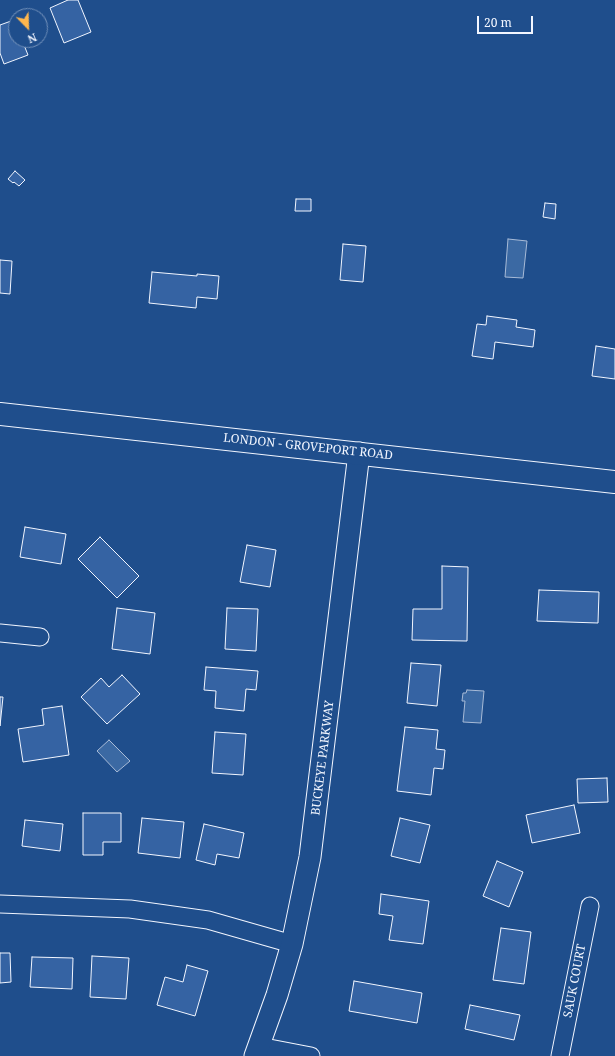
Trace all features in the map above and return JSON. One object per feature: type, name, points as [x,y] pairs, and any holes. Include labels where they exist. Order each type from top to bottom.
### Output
[{"type":"main road","name":"LONDON - GROVEPORT ROAD","points":[[0,414],[615,482]]},
{"type":"street","name":"BUCKEYE PARKWAY","points":[[257,1051],[277,995],[292,944],[310,857],[359,453]]},
{"type":"street","points":[[0,633],[40,637]]},
{"type":"street","points":[[0,904],[130,909],[208,920],[292,944]]},
{"type":"street","name":"SAUK COURT","points":[[560,1056],[590,906]]},
{"type":"street","points":[[257,1051],[311,1056]]},
{"type":"water","points":[[508,239],[527,241],[523,278],[505,277]]},
{"type":"water","points":[[467,690],[484,691],[481,723],[463,722],[465,701],[462,701],[463,693],[466,693]]},
{"type":"water","points":[[109,740],[130,761],[117,772],[97,751]]},
{"type":"building","points":[[68,0],[78,0],[91,32],[64,43],[50,8]]},
{"type":"building","points":[[8,22],[8,48],[25,48],[28,55],[4,64],[0,53],[0,25]]},
{"type":"building","points":[[15,171],[25,180],[19,186],[8,179]]},
{"type":"building","points":[[296,199],[311,199],[311,211],[295,211]]},
{"type":"building","points":[[545,203],[556,204],[555,219],[543,217]]},
{"type":"building","points":[[343,244],[366,246],[363,282],[340,280]]},
{"type":"building","points":[[0,260],[12,261],[10,294],[0,293]]},
{"type":"building","points":[[152,272],[197,276],[197,274],[219,276],[217,299],[197,297],[196,308],[149,303]]},
{"type":"building","points":[[487,316],[517,320],[516,327],[535,330],[533,347],[495,342],[493,359],[472,356],[477,324],[486,325]]},
{"type":"building","points":[[596,346],[615,349],[615,379],[592,376]]},
{"type":"building","points":[[25,527],[66,534],[61,564],[20,557]]},
{"type":"building","points":[[100,537],[139,576],[117,598],[78,559]]},
{"type":"building","points":[[247,545],[276,550],[270,587],[240,582]]},
{"type":"building","points":[[442,566],[468,567],[467,641],[412,640],[413,609],[442,609]]},
{"type":"building","points":[[539,590],[599,592],[598,623],[537,621]]},
{"type":"building","points":[[117,608],[155,613],[150,654],[112,649]]},
{"type":"building","points":[[227,608],[258,609],[256,651],[225,649]]},
{"type":"building","points":[[411,663],[441,665],[437,706],[407,703]]},
{"type":"building","points":[[206,667],[258,671],[256,690],[246,689],[244,711],[215,708],[216,691],[204,690]]},
{"type":"building","points":[[122,675],[140,694],[107,724],[81,697],[101,678],[109,687]]},
{"type":"building","points":[[0,697],[3,697],[0,726]]},
{"type":"building","points":[[62,706],[69,755],[23,762],[18,729],[44,725],[42,709]]},
{"type":"building","points":[[405,727],[438,730],[436,749],[445,750],[443,769],[434,768],[431,795],[397,791]]},
{"type":"building","points":[[215,732],[246,734],[243,775],[212,773]]},
{"type":"building","points":[[607,778],[608,802],[578,803],[577,779]]},
{"type":"building","points":[[574,805],[580,833],[532,843],[526,815]]},
{"type":"building","points":[[83,813],[121,813],[121,842],[103,842],[103,855],[83,855]]},
{"type":"building","points":[[142,818],[184,822],[180,858],[138,853]]},
{"type":"building","points":[[400,818],[430,825],[420,863],[391,856]]},
{"type":"building","points":[[25,820],[63,824],[60,851],[22,846]]},
{"type":"building","points":[[204,824],[244,833],[239,858],[217,854],[215,865],[196,860]]},
{"type":"building","points":[[497,861],[523,872],[509,907],[483,896]]},
{"type":"building","points":[[381,894],[429,901],[423,944],[389,940],[393,916],[379,914]]},
{"type":"building","points":[[501,928],[531,932],[524,984],[493,980]]},
{"type":"building","points":[[0,953],[10,953],[11,982],[0,983]]},
{"type":"building","points":[[92,956],[129,958],[126,999],[90,997]]},
{"type":"building","points":[[32,957],[73,958],[72,989],[30,987]]},
{"type":"building","points":[[187,965],[208,971],[195,1016],[157,1005],[165,977],[183,982]]},
{"type":"building","points":[[354,981],[422,993],[417,1023],[349,1011]]},
{"type":"building","points":[[470,1005],[520,1015],[514,1040],[465,1029]]}]
